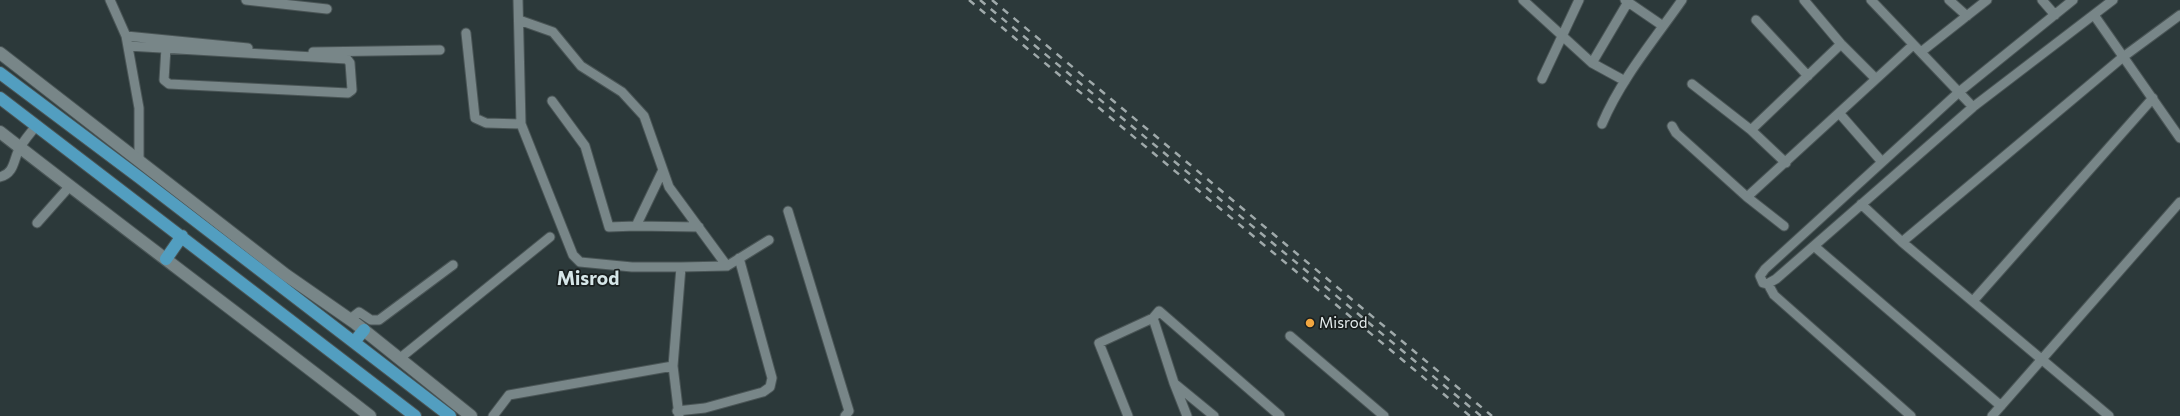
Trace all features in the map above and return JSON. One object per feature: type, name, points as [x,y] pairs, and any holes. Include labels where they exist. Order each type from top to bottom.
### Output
[{"type":"main road","points":[[0,73],[450,416]]},
{"type":"main road","points":[[0,98],[415,416]]},
{"type":"main road","points":[[166,259],[182,236]]},
{"type":"main road","points":[[354,342],[364,330]]},
{"type":"street","points":[[110,0],[126,36],[128,46],[139,108],[139,161]]},
{"type":"street","points":[[246,0],[327,9]]},
{"type":"street","points":[[518,0],[521,124],[573,255],[580,262],[632,267],[727,266],[769,240]]},
{"type":"street","points":[[1542,79],[1579,0]]},
{"type":"street","points":[[1602,124],[1610,105],[1624,81],[1682,0]]},
{"type":"street","points":[[1804,0],[1841,44],[1876,79]]},
{"type":"street","points":[[1871,0],[1972,107]]},
{"type":"street","points":[[1949,0],[1967,16]]},
{"type":"street","points":[[1921,52],[1987,0]]},
{"type":"street","points":[[2042,0],[2055,15]]},
{"type":"street","points":[[1911,416],[1774,295],[1768,284],[1761,280],[1760,276],[1765,269],[1959,92],[2073,0]]},
{"type":"street","points":[[1768,284],[1814,246],[1972,107],[2113,0]]},
{"type":"street","points":[[1592,63],[1626,1],[1664,26]]},
{"type":"street","points":[[1527,2],[1592,63],[1624,81]]},
{"type":"street","points":[[1902,242],[2123,57],[2180,14]]},
{"type":"street","points":[[2094,15],[2180,138]]},
{"type":"street","points":[[518,20],[554,32],[581,66],[622,92],[644,116],[662,172],[669,187],[727,266]]},
{"type":"street","points":[[1756,20],[1808,76]]},
{"type":"street","points":[[466,33],[476,118],[486,123],[521,124]]},
{"type":"street","points":[[126,36],[265,49],[316,52],[440,50]]},
{"type":"street","points":[[1751,130],[1841,44]]},
{"type":"street","points":[[1747,197],[1840,114],[1913,45]]},
{"type":"street","points":[[128,46],[166,48],[347,59],[350,63],[352,90],[348,93],[169,84],[164,80],[166,48]]},
{"type":"street","points":[[0,53],[286,275],[350,319],[471,416]]},
{"type":"street","points":[[1692,84],[1751,130],[1786,163]]},
{"type":"street","points":[[1973,301],[2153,98]]},
{"type":"street","points":[[552,101],[585,146],[609,227],[699,227]]},
{"type":"street","points":[[1840,114],[1882,162]]},
{"type":"street","points":[[0,176],[5,176],[14,166],[19,147],[37,125]]},
{"type":"street","points":[[1672,126],[1676,133],[1747,197],[1784,226]]},
{"type":"street","points":[[0,132],[69,187],[166,259],[370,416]]},
{"type":"street","points":[[636,226],[662,172]]},
{"type":"street","points":[[37,223],[69,187]]},
{"type":"street","points":[[1992,416],[2180,202]]},
{"type":"street","points":[[1861,204],[1902,242],[2109,416]]},
{"type":"street","points":[[788,211],[849,411],[845,416]]},
{"type":"street","points":[[400,359],[550,237]]},
{"type":"street","points":[[1814,246],[2001,406]]},
{"type":"street","points":[[681,267],[674,366],[678,414],[763,392],[770,387],[772,378],[739,258]]},
{"type":"street","points":[[350,319],[359,312],[371,320],[379,320],[453,265]]},
{"type":"street","points":[[1128,416],[1098,343],[1154,318],[1159,310],[1280,416]]},
{"type":"street","points":[[1154,318],[1174,383],[1187,416]]},
{"type":"street","points":[[1290,336],[1384,416]]},
{"type":"street","points":[[493,416],[509,395],[674,366]]},
{"type":"street","points":[[1174,383],[1214,416]]},
{"type":"railway","points":[[969,0],[1470,416]]},
{"type":"railway","points":[[980,0],[1481,416]]},
{"type":"railway","points":[[992,0],[1492,416]]},
{"type":"place","name":"Misrod","points":[[1310,323]]},
{"type":"district","name":"Misrod","points":[[588,279]]}]
